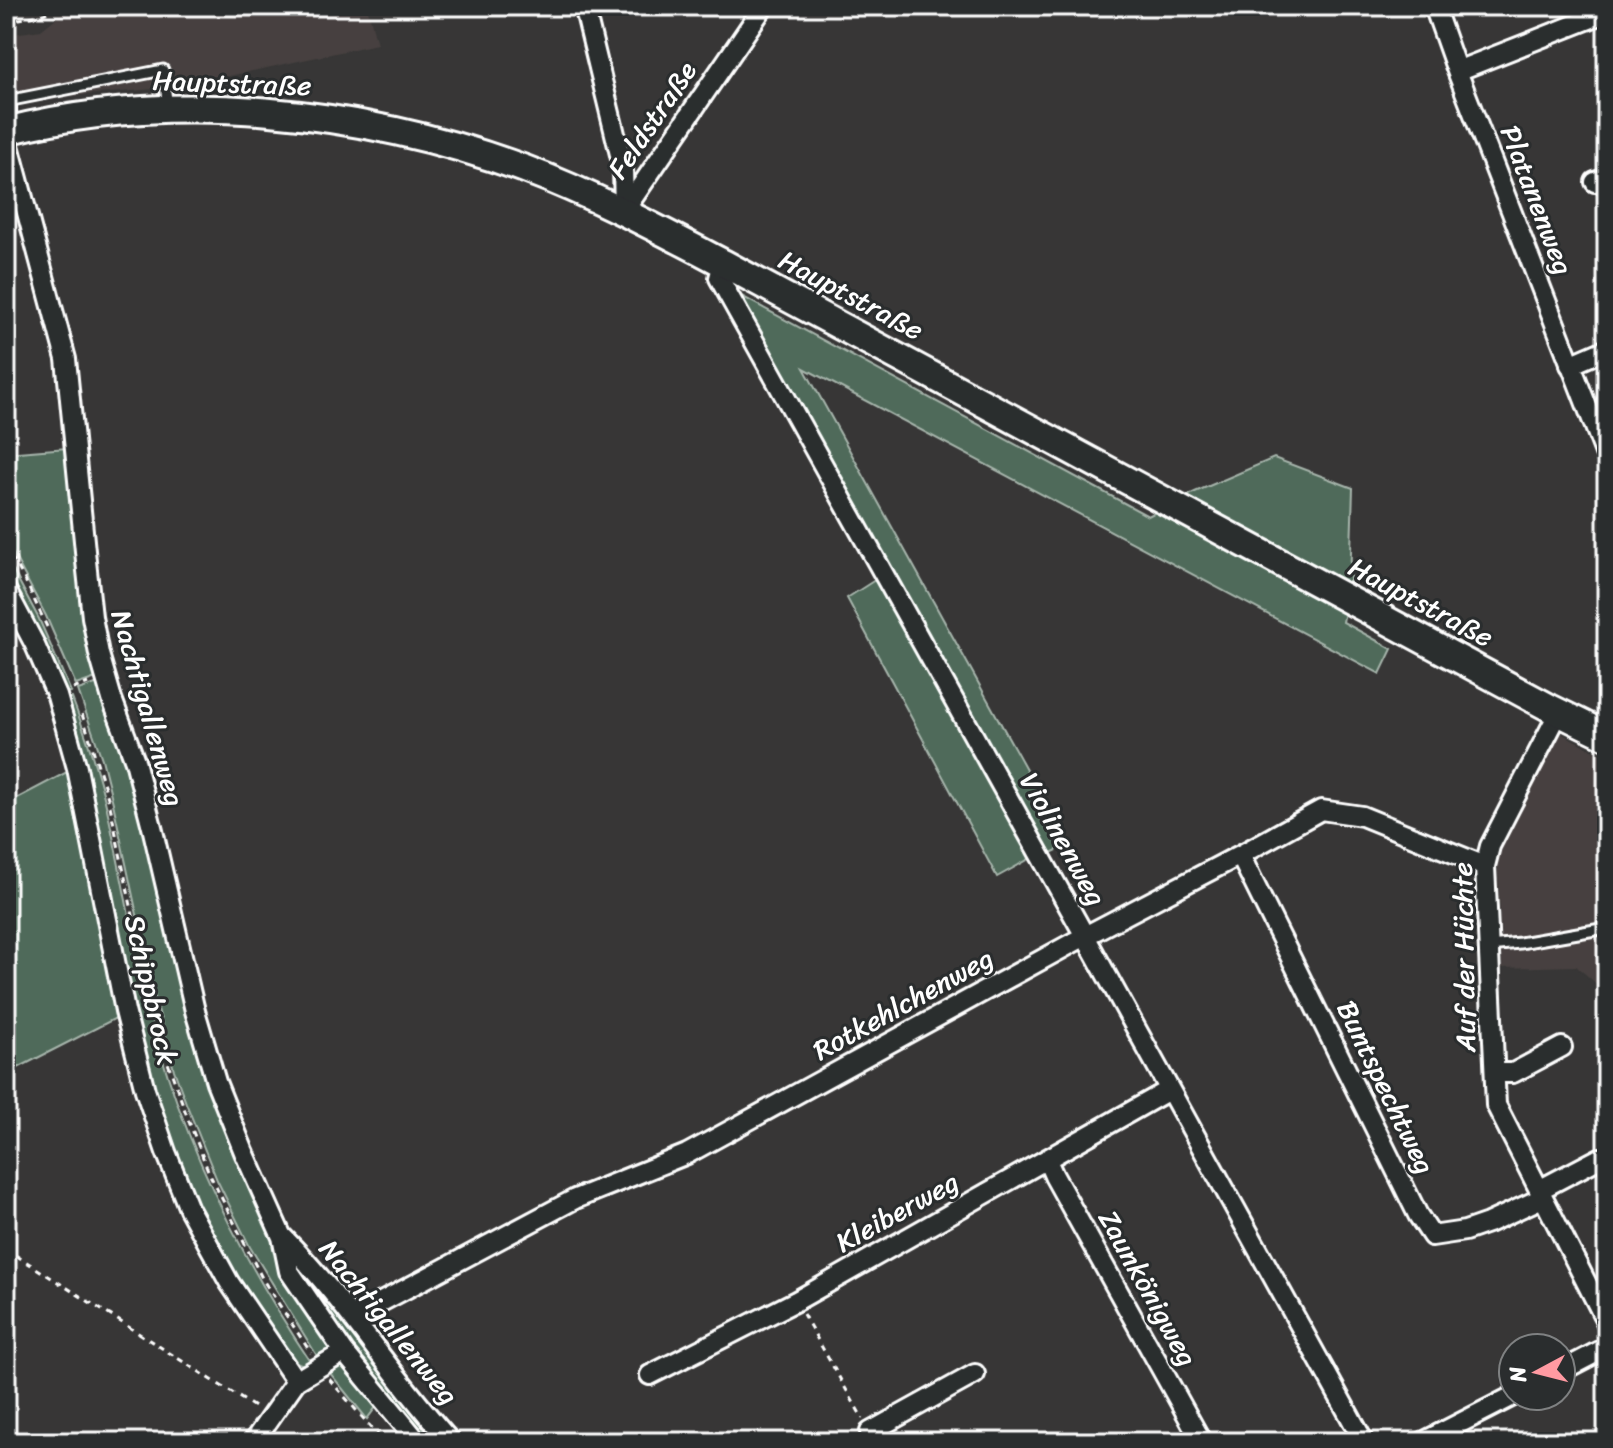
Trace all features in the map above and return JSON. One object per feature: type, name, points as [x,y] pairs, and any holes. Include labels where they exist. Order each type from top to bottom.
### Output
[{"type":"street","name":"Feldstraße","points":[[584,6],[623,167],[624,211]]},
{"type":"street","name":"Feldstraße","points":[[624,211],[764,6]]},
{"type":"street","name":"Platanenweg","points":[[1434,6],[1607,458]]},
{"type":"street","points":[[1457,71],[1607,12]]},
{"type":"street","points":[[6,120],[7,98]]},
{"type":"street","name":"Hauptstraße","points":[[6,132],[35,124],[102,114],[169,110],[258,112],[341,120],[430,138],[526,169],[624,211],[1559,712],[1605,731]]},
{"type":"street","name":"Nachtigallenweg","points":[[6,132],[66,359],[89,589],[99,654],[138,775],[195,1011],[216,1082],[282,1237],[289,1271],[344,1352],[418,1442]]},
{"type":"street","name":"Violinenweg","points":[[723,263],[719,278],[1364,1442]]},
{"type":"street","points":[[1570,365],[1607,349]]},
{"type":"street","name":"Schippbrock","points":[[6,590],[57,696],[77,768],[125,1011],[145,1090],[166,1152],[189,1209],[229,1282],[296,1381]]},
{"type":"street","name":"Auf der Hüchte","points":[[1559,712],[1490,846],[1485,866],[1496,1105],[1607,1323]]},
{"type":"street","name":"Rotkehlchenweg","points":[[353,1317],[575,1199],[687,1154],[1321,810],[1362,816],[1485,866]]},
{"type":"street","name":"Buntspechtweg","points":[[1240,855],[1418,1215],[1432,1236],[1465,1231],[1488,1223],[1540,1194]]},
{"type":"street","name":"Auf der Hüchte","points":[[1495,1073],[1513,1073],[1562,1047]]},
{"type":"street","name":"Kleiberweg","points":[[650,1375],[796,1301],[1169,1090]]},
{"type":"street","points":[[1540,1194],[1600,1158]]},
{"type":"street","name":"Zaunkönigweg","points":[[1047,1160],[1202,1442]]},
{"type":"street","name":"Nachtigallenweg","points":[[282,1237],[353,1317],[430,1420],[451,1442]]},
{"type":"street","points":[[1577,1363],[1607,1347]]},
{"type":"street","points":[[253,1442],[296,1381],[344,1352]]},
{"type":"street","points":[[873,1437],[975,1374]]},
{"type":"street","points":[[1423,1442],[1497,1404]]},
{"type":"lane","points":[[7,98],[163,70],[169,110]]},
{"type":"lane","points":[[1489,946],[1601,929]]},
{"type":"path","points":[[6,21],[38,15],[59,6]]},
{"type":"path","points":[[6,547],[49,632]]},
{"type":"path","points":[[73,689],[75,695]]},
{"type":"path","points":[[80,708],[109,801],[143,963],[168,1063],[209,1173],[263,1280],[320,1367],[384,1442]]},
{"type":"path","points":[[6,1249],[269,1416]]},
{"type":"path","points":[[796,1301],[873,1437]]},
{"type":"shaded area","points":[[71,6],[367,6],[377,44],[179,87],[14,101],[6,57],[6,35],[41,30]]},
{"type":"shaded area","points":[[1561,733],[1607,758],[1607,993],[1576,966],[1502,968],[1497,850]]},
{"type":"green space","points":[[710,279],[1148,516],[1274,458],[1353,488],[1350,584],[1343,622],[1392,649],[1380,674],[804,368],[1068,845],[1033,857],[997,877],[847,598],[878,578]]},
{"type":"green space","points":[[67,448],[99,677],[76,685],[46,616],[6,540],[6,453]]},
{"type":"green space","points":[[6,557],[39,619],[71,692],[61,693],[23,603],[6,574]]},
{"type":"green space","points":[[101,682],[126,754],[195,1024],[330,1344],[329,1351],[319,1359],[250,1247],[217,1180],[174,1070],[102,759],[78,690]]},
{"type":"green space","points":[[72,698],[103,795],[144,988],[172,1089],[223,1212],[265,1289],[312,1364],[303,1365],[294,1361],[285,1352],[242,1287],[205,1222],[164,1125],[137,1029],[63,699]]},
{"type":"green space","points":[[67,772],[120,1016],[6,1074],[6,804]]},
{"type":"green space","points":[[295,1262],[438,1442],[428,1442],[418,1431],[416,1442],[394,1442],[413,1427],[305,1287]]},
{"type":"green space","points":[[343,1364],[379,1403],[367,1419],[329,1372],[329,1369]]}]
